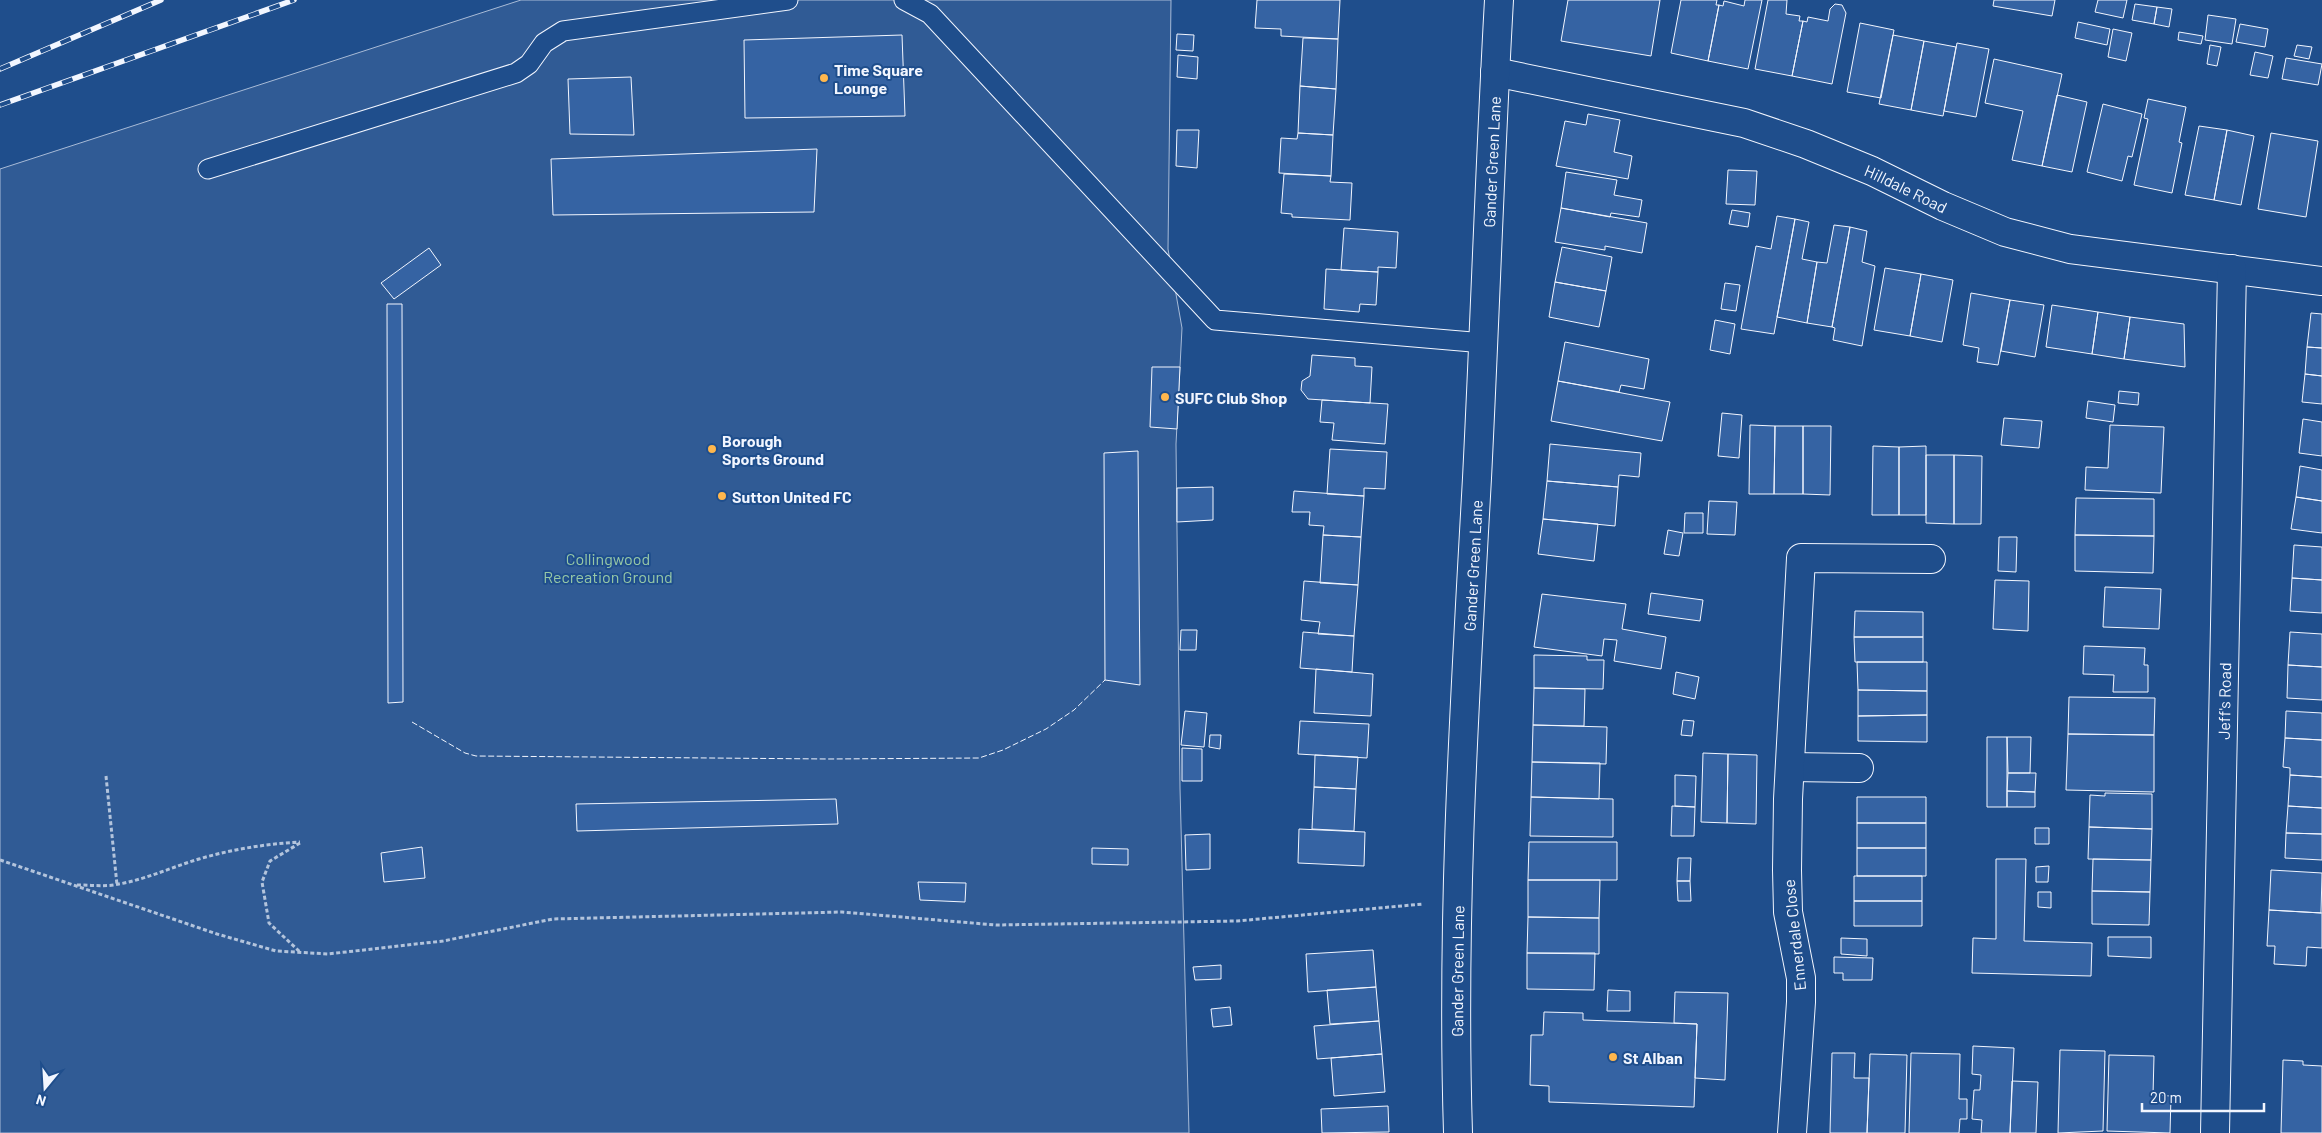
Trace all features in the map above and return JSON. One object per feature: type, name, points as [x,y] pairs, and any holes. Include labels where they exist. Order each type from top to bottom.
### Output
[{"type":"street","name":"Gander Green Lane","points":[[1458,1133],[1456,1062],[1457,906],[1462,740],[1484,342],[1499,0]]},
{"type":"street","name":"Hilldale Road","points":[[1495,72],[1744,123],[1806,144],[1872,171],[1942,206],[2005,232],[2060,247],[2322,281]]},
{"type":"street","name":"Jeff's Road","points":[[2215,1133],[2232,269]]},
{"type":"street","name":"Ennerdale Close","points":[[1792,1133],[1801,978],[1788,912],[1787,870],[1790,767],[1801,558],[1931,559]]},
{"type":"street","points":[[1790,767],[1859,768]]},
{"type":"lane","points":[[208,169],[516,73],[529,64],[544,43],[564,31],[788,0]]},
{"type":"lane","points":[[904,0],[930,14],[1215,320],[1484,342]]},
{"type":"path","points":[[106,776],[117,885]]},
{"type":"path","points":[[74,885],[117,885],[156,875],[198,859],[232,850],[264,844],[300,842],[270,861],[262,882],[269,923],[300,952]]},
{"type":"path","points":[[0,860],[217,934],[276,951],[328,954],[443,941],[553,919],[842,912],[996,924],[1228,921],[1412,904]]},
{"type":"green space","name":"Collingwood Recreation Ground","points":[[521,0],[1171,0],[1168,249],[1182,328],[1176,444],[1180,788],[1189,1133],[0,1133],[0,169]]},
{"type":"building","points":[[1257,0],[1340,0],[1338,39],[1281,36],[1281,29],[1255,28]]},
{"type":"building","points":[[1568,0],[1660,0],[1651,56],[1561,41]]},
{"type":"building","points":[[1681,0],[1717,0],[1716,5],[1719,5],[1708,61],[1671,53]]},
{"type":"building","points":[[1745,0],[1762,0],[1748,69],[1708,61],[1719,5],[1723,6],[1724,1],[1744,6]]},
{"type":"building","points":[[1768,0],[1787,0],[1786,14],[1800,16],[1799,21],[1803,21],[1792,76],[1755,69]]},
{"type":"building","points":[[1994,0],[2055,0],[2052,16],[1993,6]]},
{"type":"building","points":[[2098,0],[2127,0],[2123,18],[2095,12]]},
{"type":"building","points":[[1835,4],[1842,5],[1846,13],[1832,84],[1792,76],[1803,21],[1807,22],[1808,17],[1828,21],[1830,9]]},
{"type":"building","points":[[2135,4],[2157,7],[2154,24],[2132,20]]},
{"type":"building","points":[[2157,7],[2172,9],[2169,27],[2154,24]]},
{"type":"building","points":[[2208,15],[2236,19],[2232,44],[2205,40]]},
{"type":"building","points":[[2078,22],[2110,29],[2107,45],[2075,38]]},
{"type":"building","points":[[1860,23],[1894,30],[1881,98],[1847,92]]},
{"type":"building","points":[[2240,24],[2268,29],[2265,47],[2236,42]]},
{"type":"building","points":[[2113,29],[2132,33],[2126,61],[2108,57]]},
{"type":"building","points":[[2179,32],[2203,36],[2201,44],[2178,40]]},
{"type":"building","points":[[1177,34],[1194,35],[1193,51],[1176,50]]},
{"type":"building","name":"Time Square Lounge","points":[[902,35],[905,116],[745,118],[744,40]]},
{"type":"building","points":[[1893,35],[1924,41],[1911,110],[1879,104]]},
{"type":"building","points":[[1303,38],[1338,39],[1336,89],[1300,86]]},
{"type":"building","points":[[1924,41],[1956,47],[1943,116],[1911,110]]},
{"type":"building","points":[[1957,43],[1989,49],[1976,117],[1944,111]]},
{"type":"building","points":[[2210,45],[2221,47],[2217,66],[2207,64]]},
{"type":"building","points":[[2297,45],[2312,47],[2309,59],[2294,56]]},
{"type":"building","points":[[2255,52],[2273,56],[2268,78],[2250,75]]},
{"type":"building","points":[[1178,55],[1198,57],[1197,79],[1177,77]]},
{"type":"building","points":[[2286,58],[2322,64],[2318,85],[2282,79]]},
{"type":"building","points":[[1994,59],[2062,74],[2042,166],[2012,160],[2023,111],[1985,103]]},
{"type":"building","points":[[631,77],[634,135],[570,134],[568,79]]},
{"type":"building","points":[[1300,86],[1336,89],[1333,135],[1298,133]]},
{"type":"building","points":[[2057,95],[2087,102],[2072,172],[2042,166]]},
{"type":"building","points":[[2148,99],[2186,107],[2179,142],[2182,143],[2172,193],[2134,185],[2148,119],[2144,118]]},
{"type":"building","points":[[2103,104],[2142,114],[2132,157],[2128,156],[2122,181],[2087,172]]},
{"type":"building","points":[[1588,114],[1620,120],[1614,152],[1632,156],[1628,179],[1556,166],[1565,121],[1586,125]]},
{"type":"building","points":[[2199,126],[2227,130],[2214,200],[2185,195]]},
{"type":"building","points":[[1177,130],[1199,130],[1197,168],[1176,166]]},
{"type":"building","points":[[2227,130],[2254,136],[2241,205],[2214,200]]},
{"type":"building","points":[[1298,133],[1333,135],[1331,176],[1279,173],[1281,138],[1297,139]]},
{"type":"building","points":[[2271,133],[2318,141],[2306,217],[2258,209]]},
{"type":"building","points":[[817,149],[814,212],[553,215],[551,159]]},
{"type":"building","points":[[1728,170],[1757,171],[1755,205],[1726,204]]},
{"type":"building","points":[[1566,172],[1617,180],[1614,195],[1642,200],[1639,217],[1611,213],[1610,217],[1561,208]]},
{"type":"building","points":[[1284,174],[1331,176],[1330,182],[1352,183],[1350,220],[1292,217],[1292,214],[1281,213]]},
{"type":"building","points":[[1561,208],[1647,223],[1642,253],[1605,246],[1605,250],[1555,242]]},
{"type":"building","points":[[1732,210],[1750,213],[1748,227],[1729,224]]},
{"type":"building","points":[[1777,216],[1795,219],[1774,334],[1741,329],[1756,246],[1771,249]]},
{"type":"building","points":[[1795,219],[1809,222],[1802,259],[1817,262],[1807,323],[1777,317]]},
{"type":"building","points":[[1834,225],[1850,227],[1832,327],[1807,323],[1817,262],[1827,263]]},
{"type":"building","points":[[1850,227],[1867,231],[1862,262],[1875,266],[1862,346],[1833,340],[1835,328],[1832,327]]},
{"type":"building","points":[[1344,228],[1398,232],[1396,268],[1378,267],[1378,272],[1341,270]]},
{"type":"building","points":[[1562,247],[1612,257],[1606,291],[1555,282]]},
{"type":"building","points":[[429,248],[441,265],[394,299],[381,283]]},
{"type":"building","points":[[1885,268],[1921,274],[1910,336],[1874,330]]},
{"type":"building","points":[[1326,269],[1378,272],[1376,305],[1360,304],[1359,312],[1324,309]]},
{"type":"building","points":[[1921,274],[1953,280],[1942,342],[1910,336]]},
{"type":"building","points":[[1555,282],[1606,291],[1599,327],[1549,317]]},
{"type":"building","points":[[1725,283],[1740,285],[1736,311],[1721,309]]},
{"type":"building","points":[[1971,293],[2010,300],[1998,365],[1977,362],[1979,348],[1963,345]]},
{"type":"building","points":[[2010,300],[2044,305],[2035,357],[2001,351]]},
{"type":"building","points":[[387,304],[402,304],[403,702],[388,703]]},
{"type":"building","points":[[2052,305],[2098,312],[2092,354],[2046,347]]},
{"type":"building","points":[[2098,312],[2130,317],[2124,359],[2092,354]]},
{"type":"building","points":[[2311,313],[2322,314],[2322,348],[2307,347]]},
{"type":"building","points":[[2130,317],[2184,324],[2185,367],[2124,359]]},
{"type":"building","points":[[1715,320],[1735,324],[1730,354],[1710,350]]},
{"type":"building","points":[[1565,342],[1649,359],[1644,389],[1621,385],[1619,392],[1558,381]]},
{"type":"building","points":[[2307,347],[2322,348],[2322,376],[2305,374]]},
{"type":"building","points":[[1312,355],[1355,358],[1355,366],[1372,367],[1370,403],[1308,399],[1301,390],[1302,381],[1310,376]]},
{"type":"building","name":"SUFC Club Shop","points":[[1152,367],[1180,367],[1177,429],[1150,427]]},
{"type":"building","points":[[2305,374],[2322,376],[2322,404],[2302,402]]},
{"type":"building","points":[[1558,381],[1670,402],[1662,441],[1551,421]]},
{"type":"building","points":[[2119,391],[2139,393],[2138,405],[2118,403]]},
{"type":"building","points":[[1322,400],[1388,404],[1385,444],[1332,440],[1334,423],[1320,422]]},
{"type":"building","points":[[2088,401],[2115,405],[2113,422],[2086,418]]},
{"type":"building","points":[[1722,413],[1742,415],[1739,458],[1718,456]]},
{"type":"building","points":[[2004,418],[2042,421],[2039,448],[2001,445]]},
{"type":"building","points":[[2303,419],[2322,422],[2322,456],[2299,453]]},
{"type":"building","points":[[1750,425],[1775,426],[1774,494],[1749,494]]},
{"type":"building","points":[[2110,425],[2164,427],[2161,493],[2085,490],[2086,467],[2108,468]]},
{"type":"building","points":[[1775,426],[1803,426],[1803,494],[1774,494]]},
{"type":"building","points":[[1803,426],[1831,426],[1830,495],[1803,494]]},
{"type":"building","points":[[1550,444],[1641,453],[1639,477],[1619,475],[1618,487],[1547,481]]},
{"type":"building","points":[[1873,446],[1899,447],[1899,515],[1872,515]]},
{"type":"building","points":[[1926,446],[1926,515],[1899,515],[1899,447]]},
{"type":"building","points":[[1330,449],[1387,452],[1385,489],[1364,488],[1364,496],[1327,494]]},
{"type":"building","points":[[1138,451],[1140,685],[1105,680],[1104,453]]},
{"type":"building","points":[[1926,455],[1954,455],[1954,524],[1926,523]]},
{"type":"building","points":[[1954,455],[1982,456],[1981,524],[1954,524]]},
{"type":"building","points":[[2300,466],[2322,470],[2322,501],[2296,497]]},
{"type":"building","points":[[1547,481],[1618,487],[1615,526],[1543,519]]},
{"type":"building","points":[[1213,487],[1213,520],[1177,522],[1177,488]]},
{"type":"building","points":[[1294,491],[1364,496],[1361,537],[1323,535],[1324,526],[1309,525],[1310,512],[1292,512]]},
{"type":"building","points":[[2296,497],[2322,501],[2322,533],[2291,529]]},
{"type":"building","points":[[2076,498],[2154,499],[2154,536],[2075,535]]},
{"type":"building","points":[[1709,501],[1737,502],[1735,535],[1707,534]]},
{"type":"building","points":[[1685,513],[1703,513],[1703,533],[1684,533]]},
{"type":"building","points":[[1543,519],[1598,524],[1594,561],[1538,554]]},
{"type":"building","points":[[1668,530],[1683,533],[1679,556],[1664,554]]},
{"type":"building","points":[[1323,535],[1361,537],[1358,585],[1320,583]]},
{"type":"building","points":[[2075,535],[2154,536],[2153,573],[2075,571]]},
{"type":"building","points":[[1999,537],[2017,537],[2016,572],[1998,571]]},
{"type":"building","points":[[2294,545],[2322,547],[2322,580],[2292,578]]},
{"type":"building","points":[[2292,578],[2322,580],[2322,613],[2290,611]]},
{"type":"building","points":[[1995,580],[2029,581],[2028,631],[1993,629]]},
{"type":"building","points":[[1304,581],[1358,585],[1354,636],[1318,634],[1320,622],[1301,620]]},
{"type":"building","points":[[2105,587],[2161,589],[2159,629],[2103,627]]},
{"type":"building","points":[[1651,593],[1703,600],[1700,621],[1648,614]]},
{"type":"building","points":[[1542,594],[1626,604],[1622,629],[1666,637],[1661,669],[1614,661],[1617,640],[1604,639],[1602,656],[1534,647]]},
{"type":"building","points":[[1855,611],[1923,612],[1923,637],[1854,637]]},
{"type":"building","points":[[1181,630],[1197,630],[1196,650],[1180,650]]},
{"type":"building","points":[[1303,632],[1354,636],[1352,672],[1300,668]]},
{"type":"building","points":[[2290,632],[2322,634],[2322,667],[2288,665]]},
{"type":"building","points":[[1854,637],[1923,637],[1923,662],[1855,662]]},
{"type":"building","points":[[2084,646],[2145,648],[2144,665],[2148,665],[2148,692],[2113,692],[2114,675],[2083,674]]},
{"type":"building","points":[[1534,655],[1587,656],[1587,660],[1604,660],[1603,689],[1534,688]]},
{"type":"building","points":[[1857,662],[1927,662],[1927,691],[1858,690]]},
{"type":"building","points":[[2288,665],[2322,667],[2322,700],[2287,698]]},
{"type":"building","points":[[1316,669],[1373,674],[1371,716],[1314,713]]},
{"type":"building","points":[[1676,672],[1699,677],[1695,699],[1673,694]]},
{"type":"building","points":[[1534,688],[1585,689],[1584,726],[1533,725]]},
{"type":"building","points":[[1858,690],[1927,691],[1927,715],[1858,716]]},
{"type":"building","points":[[2069,697],[2155,698],[2154,735],[2068,734]]},
{"type":"building","points":[[1185,711],[1207,713],[1204,747],[1181,745]]},
{"type":"building","points":[[2286,711],[2322,713],[2322,740],[2285,738]]},
{"type":"building","points":[[1927,715],[1927,742],[1858,741],[1858,716]]},
{"type":"building","points":[[1683,720],[1694,721],[1692,736],[1681,735]]},
{"type":"building","points":[[1300,721],[1369,724],[1367,758],[1298,754]]},
{"type":"building","points":[[1533,725],[1607,727],[1606,764],[1532,762]]},
{"type":"building","points":[[2068,734],[2154,735],[2154,792],[2066,790]]},
{"type":"building","points":[[1210,735],[1221,735],[1220,749],[1209,747]]},
{"type":"building","points":[[1987,737],[2007,737],[2007,807],[1987,807]]},
{"type":"building","points":[[2007,737],[2031,737],[2030,773],[2008,773]]},
{"type":"building","points":[[2285,738],[2322,740],[2322,777],[2290,775],[2290,768],[2283,767]]},
{"type":"building","points":[[1182,748],[1202,749],[1202,781],[1182,781]]},
{"type":"building","points":[[1703,753],[1728,754],[1727,823],[1701,822]]},
{"type":"building","points":[[1728,754],[1757,755],[1756,824],[1727,823]]},
{"type":"building","points":[[1315,755],[1358,757],[1356,789],[1314,787]]},
{"type":"building","points":[[1532,762],[1600,763],[1599,799],[1531,797]]},
{"type":"building","points":[[2008,773],[2036,773],[2035,792],[2007,791]]},
{"type":"building","points":[[1675,775],[1696,776],[1695,807],[1675,806]]},
{"type":"building","points":[[2290,775],[2322,777],[2322,808],[2288,806]]},
{"type":"building","points":[[1314,787],[1356,789],[1354,831],[1312,829]]},
{"type":"building","points":[[2007,791],[2035,792],[2035,807],[2007,807]]},
{"type":"building","points":[[2105,793],[2152,794],[2152,829],[2089,827],[2090,795],[2105,796]]},
{"type":"building","points":[[1531,797],[1613,799],[1613,837],[1530,836]]},
{"type":"building","points":[[1857,797],[1926,797],[1926,823],[1857,823]]},
{"type":"building","points":[[836,799],[838,824],[577,831],[576,804]]},
{"type":"building","points":[[1672,806],[1695,807],[1694,836],[1671,836]]},
{"type":"building","points":[[2288,806],[2322,808],[2322,834],[2286,833]]},
{"type":"building","points":[[1857,823],[1926,823],[1926,848],[1857,848]]},
{"type":"building","points":[[2089,827],[2152,829],[2151,860],[2088,859]]},
{"type":"building","points":[[2035,828],[2049,828],[2049,844],[2035,844]]},
{"type":"building","points":[[1299,829],[1365,832],[1364,866],[1298,863]]},
{"type":"building","points":[[2286,833],[2322,834],[2322,860],[2285,858]]},
{"type":"building","points":[[1210,834],[1210,869],[1186,870],[1185,835]]},
{"type":"building","points":[[1529,842],[1617,842],[1617,880],[1528,880]]},
{"type":"building","points":[[422,847],[425,878],[384,882],[381,853]]},
{"type":"building","points":[[1092,848],[1128,849],[1128,865],[1092,864]]},
{"type":"building","points":[[1857,848],[1926,848],[1926,876],[1857,876]]},
{"type":"building","points":[[1678,858],[1691,858],[1690,881],[1677,881]]},
{"type":"building","points":[[1996,859],[2026,859],[2024,941],[2092,943],[2091,976],[1972,973],[1973,938],[1996,939]]},
{"type":"building","points":[[2093,859],[2151,860],[2150,892],[2092,891]]},
{"type":"building","points":[[2049,866],[2048,882],[2036,882],[2036,867]]},
{"type":"building","points":[[2271,870],[2322,873],[2321,913],[2269,910]]},
{"type":"building","points":[[1854,876],[1922,876],[1922,901],[1854,901]]},
{"type":"building","points":[[1528,880],[1600,880],[1599,918],[1528,917]]},
{"type":"building","points":[[1677,881],[1690,881],[1691,901],[1678,901]]},
{"type":"building","points":[[918,882],[966,883],[965,902],[920,900]]},
{"type":"building","points":[[2092,891],[2150,892],[2149,925],[2092,924]]},
{"type":"building","points":[[2038,892],[2051,892],[2051,908],[2038,907]]},
{"type":"building","points":[[1854,901],[1922,901],[1922,926],[1854,926]]},
{"type":"building","points":[[2269,910],[2322,913],[2322,948],[2307,947],[2306,966],[2274,964],[2275,946],[2267,946]]},
{"type":"building","points":[[1528,917],[1599,918],[1599,954],[1527,953]]},
{"type":"building","points":[[2108,937],[2151,937],[2151,958],[2108,956]]},
{"type":"building","points":[[1841,938],[1867,939],[1867,956],[1841,954]]},
{"type":"building","points":[[1373,950],[1376,987],[1308,992],[1306,954]]},
{"type":"building","points":[[1527,953],[1595,953],[1594,990],[1527,989]]},
{"type":"building","points":[[1834,957],[1873,958],[1872,980],[1843,980],[1843,973],[1834,973]]},
{"type":"building","points":[[1221,965],[1221,979],[1195,980],[1193,967]]},
{"type":"building","points":[[1376,987],[1379,1021],[1330,1024],[1327,990]]},
{"type":"building","points":[[1608,990],[1630,991],[1630,1011],[1607,1011]]},
{"type":"building","points":[[1675,992],[1728,993],[1725,1080],[1695,1078],[1697,1024],[1674,1023]]},
{"type":"building","points":[[1230,1007],[1232,1025],[1213,1027],[1211,1009]]},
{"type":"building","name":"St Alban","points":[[1544,1012],[1583,1013],[1583,1020],[1697,1024],[1694,1107],[1549,1102],[1549,1086],[1530,1085],[1531,1035],[1543,1035]]},
{"type":"building","points":[[1379,1021],[1382,1054],[1317,1059],[1314,1026]]},
{"type":"building","points":[[1973,1046],[2014,1048],[2010,1133],[1981,1133],[1982,1120],[1972,1119],[1974,1090],[1980,1090],[1981,1075],[1972,1074]]},
{"type":"building","points":[[2060,1050],[2105,1051],[2103,1131],[2058,1133]]},
{"type":"building","points":[[1832,1053],[1855,1053],[1854,1078],[1869,1078],[1867,1133],[1830,1133]]},
{"type":"building","points":[[1911,1053],[1960,1054],[1959,1099],[1967,1099],[1967,1119],[1960,1119],[1959,1133],[1909,1133]]},
{"type":"building","points":[[1382,1054],[1385,1092],[1334,1096],[1331,1058]]},
{"type":"building","points":[[1870,1054],[1907,1055],[1905,1133],[1867,1133]]},
{"type":"building","points":[[2109,1055],[2154,1056],[2153,1095],[2171,1096],[2170,1133],[2107,1131]]},
{"type":"building","points":[[2283,1060],[2303,1061],[2303,1065],[2322,1066],[2322,1133],[2281,1133]]},
{"type":"building","points":[[2012,1081],[2038,1082],[2036,1133],[2010,1133]]},
{"type":"building","points":[[1388,1106],[1389,1132],[1322,1133],[1321,1109]]},
{"type":"railway","points":[[0,69],[161,0]]},
{"type":"railway","points":[[0,105],[294,0]]},
{"type":"fence","points":[[412,722],[465,753],[476,756],[828,759],[979,758],[1003,750],[1046,729],[1074,710],[1105,680]]},
{"type":"place","name":"Time Square Lounge","points":[[824,78]]},
{"type":"place","name":"SUFC Club Shop","points":[[1165,397]]},
{"type":"place","name":"Borough Sports Ground","points":[[712,449]]},
{"type":"place","name":"Sutton United FC","points":[[722,496]]},
{"type":"place","name":"St Alban","points":[[1613,1057]]}]
